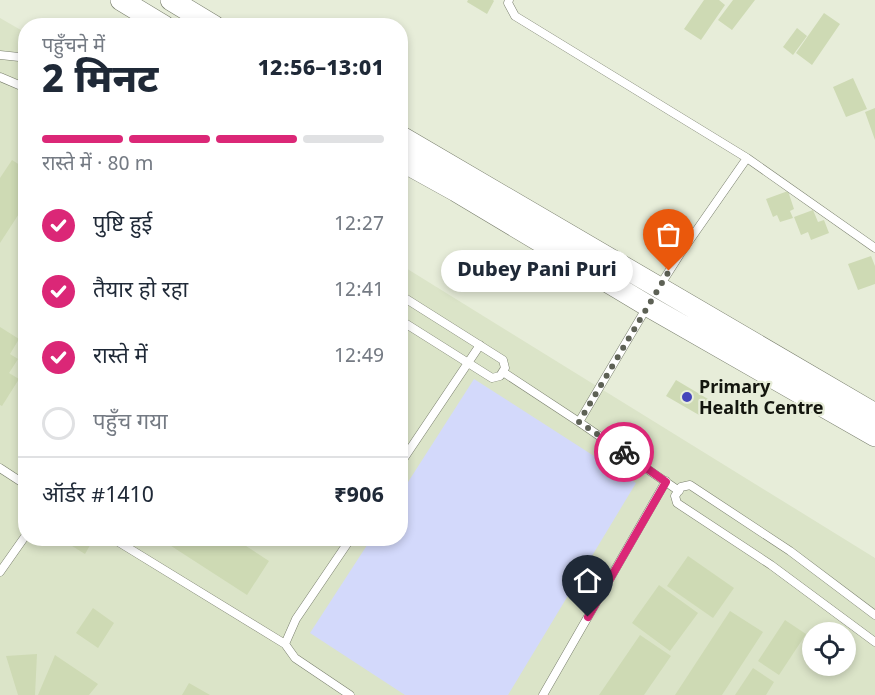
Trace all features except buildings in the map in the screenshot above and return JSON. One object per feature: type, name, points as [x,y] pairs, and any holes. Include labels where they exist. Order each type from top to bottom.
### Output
[{"type":"main road","points":[[121,0],[151,18]]},
{"type":"main road","points":[[171,0],[201,18]]},
{"type":"main road","points":[[408,141],[875,436]]},
{"type":"main road","points":[[408,164],[875,414]]},
{"type":"lane","points":[[509,0],[508,3],[514,16],[747,158],[875,248]]},
{"type":"lane","points":[[0,55],[18,57]]},
{"type":"lane","points":[[0,77],[18,85]]},
{"type":"lane","points":[[579,422],[680,254],[747,158]]},
{"type":"lane","points":[[408,300],[503,360],[505,368],[500,376],[492,378],[408,325]]},
{"type":"lane","points":[[408,452],[480,345]]},
{"type":"lane","points":[[503,372],[678,491]]},
{"type":"lane","points":[[0,468],[18,480]]},
{"type":"lane","points":[[543,695],[666,482]]},
{"type":"lane","points":[[875,615],[790,550],[690,485],[681,487],[678,491],[675,496],[677,503],[771,565],[875,642]]},
{"type":"lane","points":[[0,572],[18,546]]},
{"type":"lane","points":[[125,546],[285,644],[295,658],[350,695]]},
{"type":"lane","points":[[285,644],[296,619],[346,546]]},
{"type":"shaded area","points":[[0,18],[18,28],[18,546],[408,546],[408,269],[875,558],[875,695],[0,695]]},
{"type":"shaded area","points":[[474,379],[636,483],[508,695],[405,695],[310,633],[366,546],[408,546],[408,482]]},
{"type":"way so far","points":[[624,452],[579,422],[669,271]]},
{"type":"place","name":"Dubey Pani Puri","points":[[669,271]]},
{"type":"place","name":"Primary Health Centre","points":[[687,397]]},
{"type":"route","points":[[588,617],[666,482],[624,452]]}]
